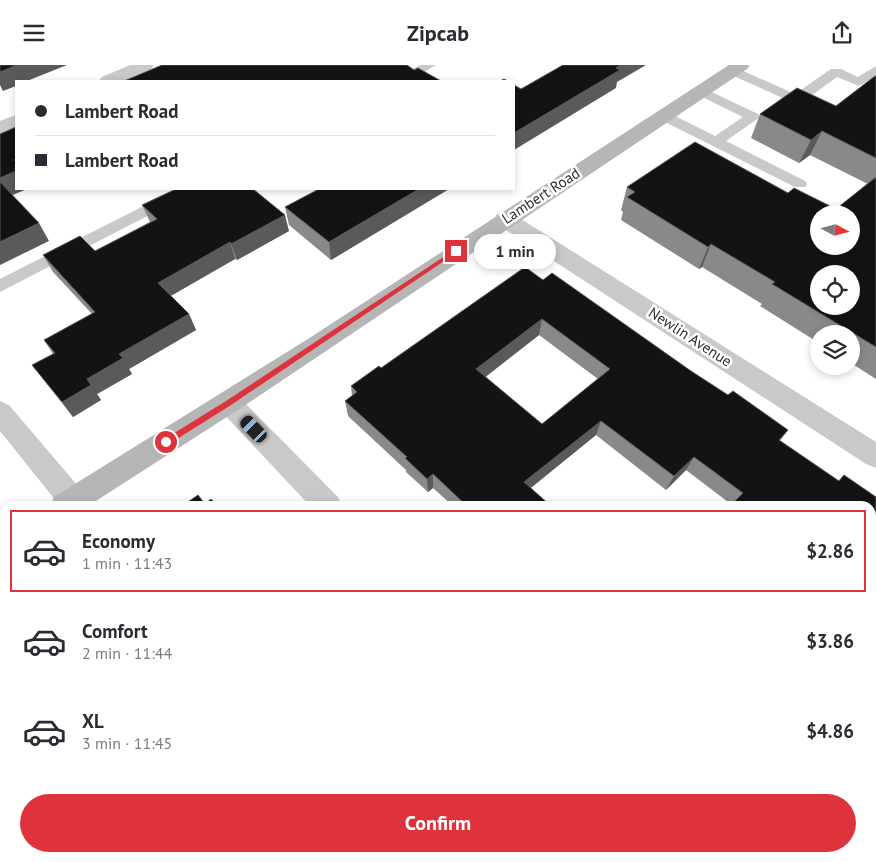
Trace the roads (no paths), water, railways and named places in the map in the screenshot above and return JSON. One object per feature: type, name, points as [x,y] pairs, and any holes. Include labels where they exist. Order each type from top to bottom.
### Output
[{"type":"main road","name":"Lambert Road","points":[[74,501],[229,403],[504,219],[736,68]]},
{"type":"street","points":[[110,80],[145,65]]},
{"type":"street","points":[[0,128],[15,121]]},
{"type":"street","name":"Newlin Avenue","points":[[504,219],[876,456]]},
{"type":"street","points":[[229,403],[323,501]]},
{"type":"street","points":[[0,412],[67,501]]},
{"type":"lane","points":[[400,80],[430,65]]},
{"type":"lane","points":[[736,68],[796,100],[836,72],[859,82],[876,70]]},
{"type":"lane","points":[[701,91],[753,117],[715,142]]},
{"type":"lane","points":[[664,116],[800,184]]},
{"type":"lane","points":[[0,286],[187,190]]}]
